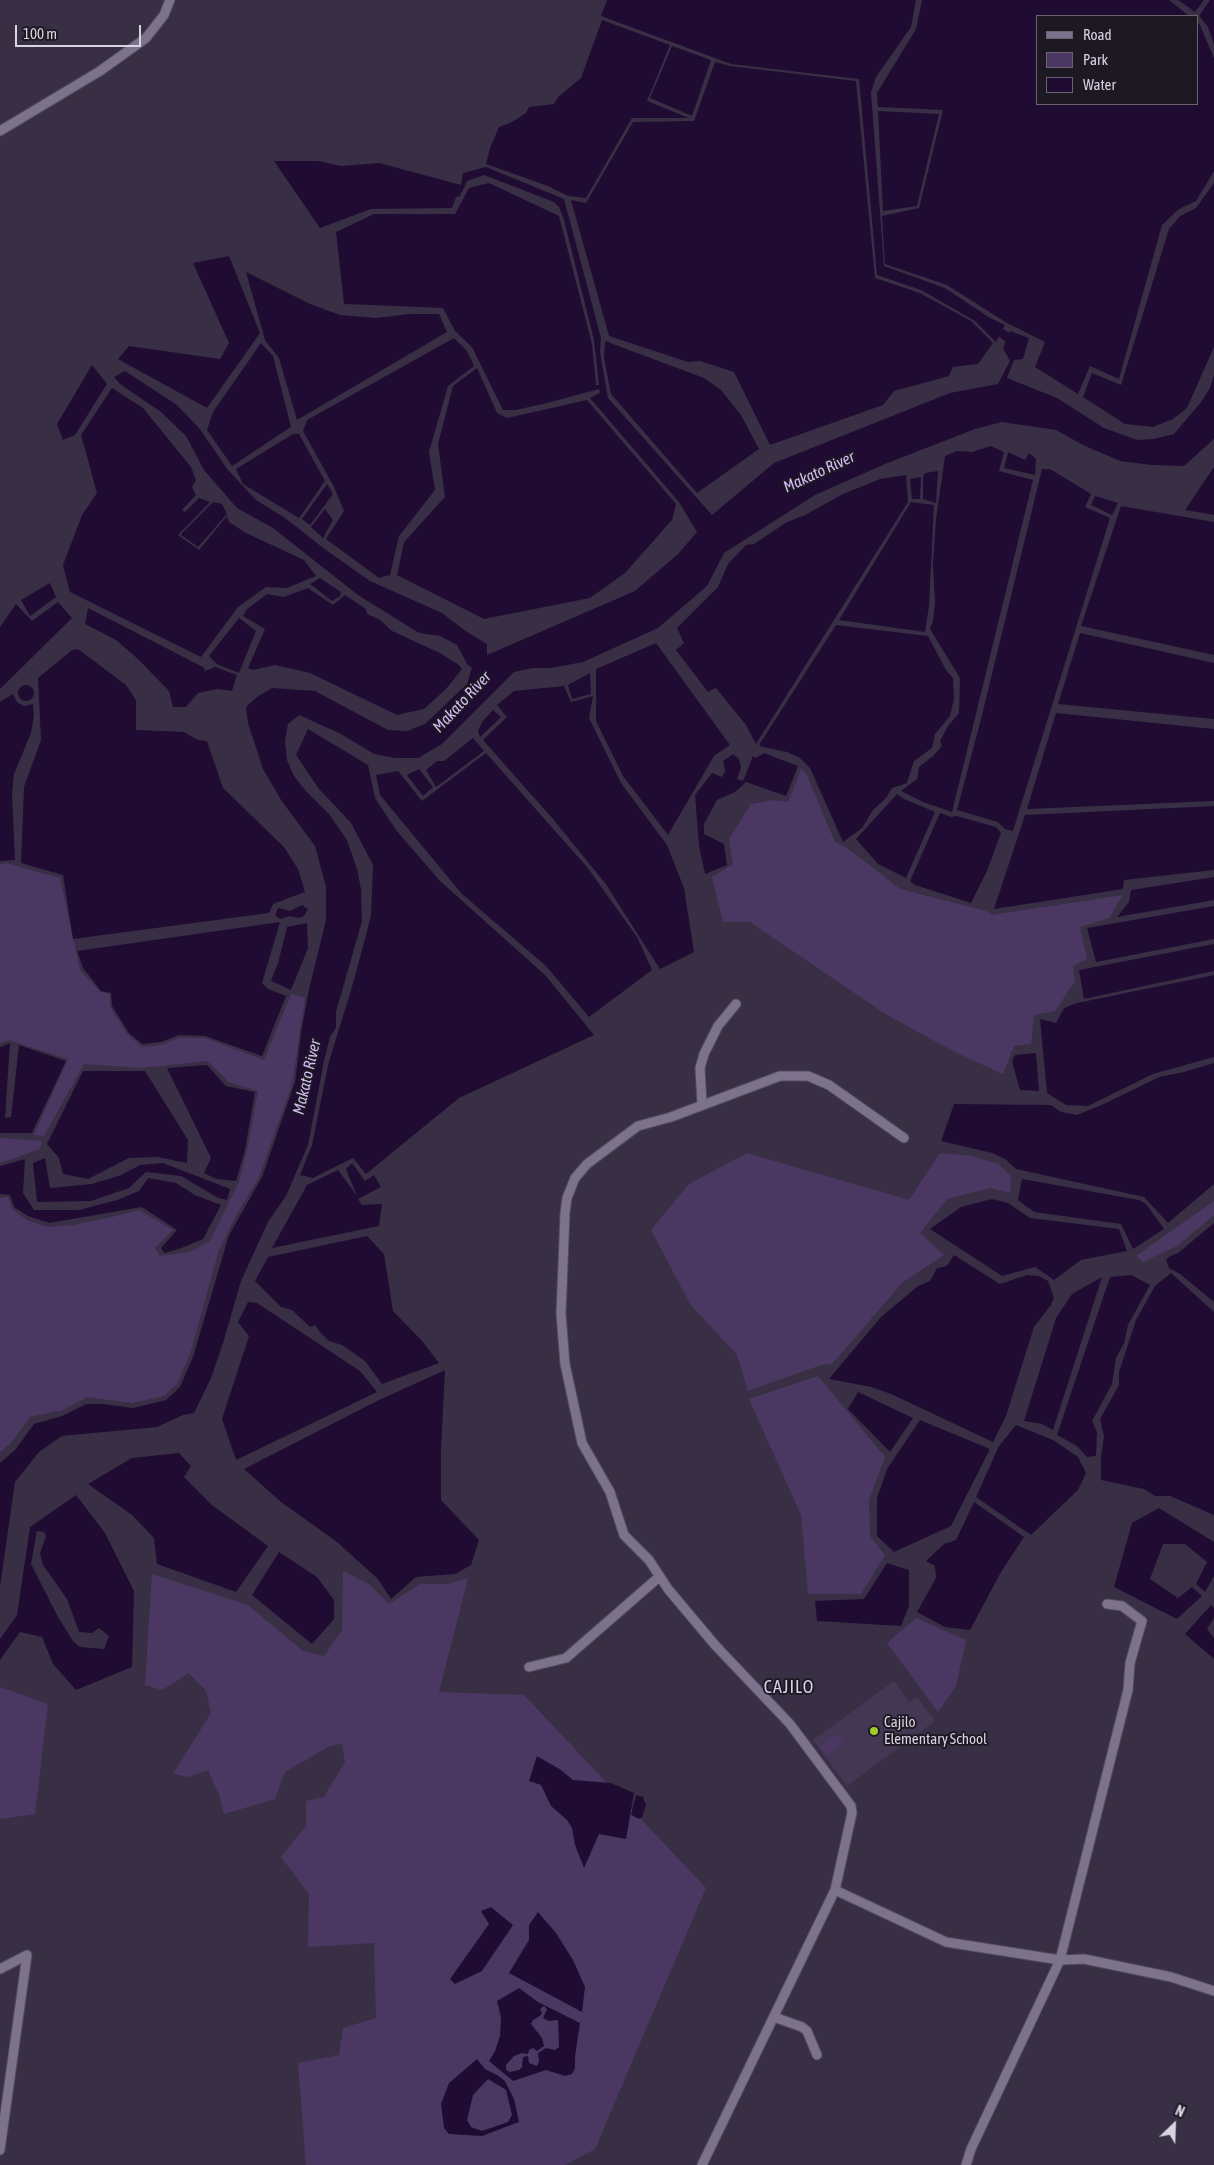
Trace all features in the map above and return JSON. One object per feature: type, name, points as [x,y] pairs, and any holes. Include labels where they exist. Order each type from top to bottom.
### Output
[{"type":"street","points":[[0,131],[100,71],[146,38],[164,15],[170,0]]},
{"type":"street","points":[[702,1104],[700,1068],[704,1054],[718,1026],[736,1004]]},
{"type":"street","points":[[702,2165],[836,1890],[852,1813],[851,1806],[790,1724],[715,1645],[659,1577],[649,1560],[624,1535],[610,1492],[582,1442],[566,1364],[561,1314],[567,1198],[575,1178],[587,1164],[638,1126],[671,1117],[780,1076],[808,1076],[829,1085],[904,1138]]},
{"type":"street","points":[[529,1666],[566,1658],[659,1577]]},
{"type":"street","points":[[966,2165],[970,2149],[1060,1960],[1128,1690],[1130,1663],[1142,1621],[1122,1606],[1107,1604]]},
{"type":"street","points":[[836,1890],[946,1942],[1060,1960],[1084,1958],[1170,1977],[1214,1991]]},
{"type":"street","points":[[0,1969],[27,1955],[0,2150]]},
{"type":"street","points":[[774,2017],[802,2026],[818,2055]]},
{"type":"shaded area","name":"Cajilo Elementary School","points":[[894,1681],[909,1702],[917,1697],[935,1721],[847,1786],[813,1740]]},
{"type":"green space","points":[[801,769],[806,773],[835,842],[850,850],[900,889],[986,911],[992,915],[1123,895],[1109,918],[1080,927],[1087,959],[1073,966],[1075,981],[1055,1011],[1034,1015],[1031,1044],[1014,1046],[1003,1074],[957,1053],[887,1015],[750,922],[723,922],[712,877],[733,864],[729,839],[751,804],[773,800],[788,802]]},
{"type":"green space","points":[[6,863],[60,878],[80,970],[100,992],[110,994],[110,1007],[127,1034],[142,1047],[161,1045],[179,1038],[205,1038],[264,1060],[291,994],[305,998],[292,1084],[259,1177],[232,1223],[218,1253],[191,1351],[177,1384],[164,1396],[132,1403],[87,1397],[63,1410],[30,1417],[10,1444],[0,1452],[0,1198],[8,1197],[12,1209],[27,1220],[48,1227],[73,1225],[139,1210],[173,1230],[155,1248],[160,1256],[190,1252],[210,1241],[239,1182],[248,1147],[258,1091],[229,1082],[207,1061],[141,1068],[84,1064],[44,1136],[34,1135],[68,1059],[8,1040],[0,1043],[0,864]]},
{"type":"green space","points":[[0,1138],[42,1141],[40,1149],[0,1163]]},
{"type":"green space","points":[[747,1153],[909,1200],[940,1153],[972,1156],[998,1164],[1011,1176],[1010,1193],[990,1188],[947,1199],[920,1233],[944,1255],[903,1282],[832,1364],[821,1365],[748,1391],[737,1355],[690,1304],[651,1230],[689,1184]]},
{"type":"green space","points":[[1214,1201],[1214,1215],[1177,1246],[1143,1262],[1136,1256]]},
{"type":"green space","points":[[818,1376],[885,1457],[869,1500],[870,1536],[885,1555],[861,1594],[808,1594],[801,1515],[749,1399]]},
{"type":"green space","points":[[343,1571],[369,1584],[389,1604],[420,1584],[448,1584],[468,1578],[439,1692],[524,1695],[706,1888],[595,2149],[565,2165],[306,2165],[298,2063],[339,2055],[343,2028],[376,2018],[374,1943],[308,1947],[309,1894],[281,1857],[306,1826],[306,1801],[324,1797],[345,1762],[342,1743],[328,1747],[285,1772],[275,1799],[224,1814],[220,1797],[208,1770],[189,1777],[173,1774],[211,1713],[206,1691],[189,1673],[162,1690],[145,1685],[152,1574],[248,1605],[303,1651],[324,1656],[342,1630]]},
{"type":"green space","points":[[916,1618],[966,1640],[956,1686],[938,1712],[887,1643]]},
{"type":"green space","points":[[0,1687],[48,1704],[35,1814],[0,1819]]},
{"type":"green space","points":[[837,1734],[844,1742],[827,1755],[820,1747]]},
{"type":"water","points":[[607,0],[916,0],[911,27],[876,77],[871,92],[884,266],[945,288],[990,318],[1005,325],[996,342],[975,321],[921,290],[877,275],[859,79],[731,64],[601,16]]},
{"type":"water","points":[[922,0],[1169,0],[1188,15],[1036,15],[1036,105],[1199,105],[1200,25],[1214,58],[1214,171],[1196,201],[1179,209],[1162,225],[1119,379],[1090,366],[1078,394],[1035,367],[1045,342],[1007,323],[947,285],[885,264],[882,216],[919,208],[943,110],[878,107],[877,93],[916,29]]},
{"type":"water","points":[[1178,0],[1204,0],[1195,12]]},
{"type":"water","points":[[1210,0],[1214,0],[1214,45],[1208,27],[1199,16]]},
{"type":"water","points":[[602,20],[670,45],[647,101],[689,118],[632,118],[586,198],[568,196],[548,186],[486,164],[490,148],[499,127],[512,122],[526,113],[529,107],[554,104],[558,97],[581,78]]},
{"type":"water","points":[[672,46],[711,60],[692,116],[650,98]]},
{"type":"water","points":[[715,62],[730,66],[856,81],[875,278],[920,293],[971,321],[993,343],[978,364],[953,367],[949,376],[894,391],[883,405],[770,445],[734,372],[700,361],[688,362],[609,336],[571,200],[586,203],[633,122],[694,121]]},
{"type":"water","points":[[878,111],[939,114],[917,206],[883,211]]},
{"type":"water","name":"Makato River","points":[[274,161],[318,161],[341,166],[379,163],[461,185],[463,173],[486,167],[564,199],[601,338],[600,352],[608,398],[712,515],[774,463],[950,393],[998,384],[1010,361],[1003,348],[1010,331],[1029,338],[1023,359],[1014,360],[1007,378],[1057,398],[1104,428],[1137,440],[1154,439],[1174,434],[1201,402],[1210,388],[1214,375],[1214,439],[1184,466],[1152,465],[1120,461],[1083,445],[1056,430],[1002,422],[975,429],[885,464],[815,495],[724,553],[707,586],[658,628],[583,662],[514,672],[442,744],[418,758],[395,758],[374,754],[341,734],[299,715],[288,724],[285,741],[287,760],[294,776],[329,814],[347,840],[357,869],[361,889],[362,921],[336,1012],[336,1028],[330,1037],[324,1061],[308,1145],[286,1196],[268,1222],[241,1281],[211,1378],[194,1413],[183,1415],[157,1427],[62,1436],[39,1452],[15,1482],[0,1587],[0,1463],[15,1450],[34,1424],[62,1416],[86,1404],[104,1404],[133,1408],[166,1400],[180,1387],[193,1357],[229,1235],[262,1177],[295,1082],[309,989],[326,920],[326,887],[315,846],[281,800],[263,769],[248,723],[246,707],[257,697],[272,688],[315,691],[388,730],[407,731],[425,724],[467,684],[472,668],[467,664],[457,645],[440,636],[419,633],[358,595],[273,528],[237,508],[204,470],[186,436],[161,412],[120,384],[114,377],[125,371],[177,405],[199,428],[228,470],[256,500],[285,518],[370,581],[442,613],[487,644],[487,655],[635,591],[678,554],[697,532],[679,502],[590,398],[600,393],[599,389],[516,410],[503,410],[472,347],[455,331],[443,308],[344,304],[336,232],[374,214],[455,214],[469,188],[489,183],[559,216],[592,344],[596,385],[599,385],[594,340],[564,220],[559,207],[554,202],[484,175],[467,181],[460,196],[456,197],[452,208],[371,209],[320,228]]},
{"type":"water","points":[[1214,183],[1214,347],[1187,408],[1173,419],[1153,427],[1125,424],[1083,397],[1092,373],[1121,385],[1169,229],[1180,216],[1196,208]]},
{"type":"water","points":[[229,256],[260,333],[207,408],[118,359],[129,346],[220,359],[229,343],[193,263]]},
{"type":"water","points":[[246,272],[310,304],[340,315],[376,318],[409,314],[439,314],[447,332],[297,420],[279,358],[265,340]]},
{"type":"water","points":[[454,338],[467,351],[474,366],[448,386],[429,452],[435,490],[399,536],[390,575],[379,578],[326,539],[344,511],[334,487],[303,431],[307,420]]},
{"type":"water","points":[[605,341],[704,378],[721,390],[741,415],[759,449],[697,493],[611,394],[604,358]]},
{"type":"water","points":[[261,343],[273,356],[291,427],[232,466],[207,430],[213,412]]},
{"type":"water","points":[[92,365],[107,384],[75,435],[63,440],[57,424]]},
{"type":"water","points":[[477,368],[497,413],[507,418],[587,400],[676,504],[672,520],[625,573],[590,598],[484,619],[397,575],[404,542],[445,497],[438,444],[453,386]]},
{"type":"water","points":[[112,388],[143,408],[191,467],[196,480],[192,487],[196,495],[182,510],[185,512],[199,498],[210,502],[178,535],[199,550],[227,516],[229,522],[246,533],[304,560],[316,576],[287,588],[266,587],[238,607],[201,657],[70,592],[63,565],[82,515],[97,493],[81,435]]},
{"type":"water","points":[[293,434],[299,434],[325,481],[299,518],[243,484],[236,469]]},
{"type":"water","points":[[991,446],[1004,452],[999,471],[1033,480],[952,812],[923,802],[901,791],[917,779],[919,767],[942,746],[940,741],[948,726],[959,713],[960,678],[930,629],[935,603],[933,563],[936,519],[945,456],[957,451],[972,452]]},
{"type":"water","points":[[1008,452],[1025,460],[1029,453],[1036,459],[1035,475],[1004,468]]},
{"type":"water","points":[[1214,467],[1214,515],[1185,510]]},
{"type":"water","points":[[1042,469],[1050,469],[1091,494],[1085,507],[1110,518],[1013,831],[1005,829],[998,822],[957,810]]},
{"type":"water","points":[[938,471],[936,503],[923,499],[923,476],[925,473]]},
{"type":"water","points":[[906,475],[908,502],[756,744],[746,725],[716,688],[708,692],[676,650],[684,643],[677,628],[718,587],[728,564],[746,545],[754,544],[787,522],[805,515],[843,494],[880,479]]},
{"type":"water","points":[[921,477],[920,499],[912,499],[910,479]]},
{"type":"water","points":[[327,484],[333,494],[310,525],[302,519]]},
{"type":"water","points":[[1095,496],[1118,503],[1112,515],[1091,505]]},
{"type":"water","points":[[213,502],[222,504],[227,514],[198,547],[181,535]]},
{"type":"water","points":[[911,502],[934,505],[929,606],[925,632],[839,620]]},
{"type":"water","points":[[1121,506],[1214,522],[1214,655],[1081,626]]},
{"type":"water","points":[[325,509],[333,520],[323,538],[311,527]]},
{"type":"water","points":[[320,578],[341,592],[340,596],[332,601],[310,584]]},
{"type":"water","points":[[50,583],[56,597],[30,616],[21,600]]},
{"type":"water","points":[[308,588],[333,605],[345,595],[366,609],[367,614],[379,619],[392,631],[440,653],[462,669],[446,689],[424,709],[397,715],[310,673],[275,665],[253,670],[248,668],[265,629],[243,616],[246,610],[267,594],[284,597]]},
{"type":"water","points":[[58,602],[72,618],[0,689],[0,627],[16,604],[32,621]]},
{"type":"water","points":[[88,608],[203,667],[205,671],[215,667],[237,675],[232,691],[217,689],[198,693],[186,707],[173,707],[169,691],[138,659],[116,640],[85,624]]},
{"type":"water","points":[[239,618],[256,631],[239,673],[217,664],[209,656]]},
{"type":"water","points":[[836,625],[928,636],[946,670],[953,678],[954,699],[950,716],[935,734],[932,748],[914,761],[907,783],[892,788],[886,798],[873,810],[862,828],[843,842],[810,768],[800,758],[787,752],[759,745]]},
{"type":"water","points":[[1080,633],[1214,663],[1214,719],[1058,704]]},
{"type":"water","points":[[656,643],[730,745],[714,756],[668,835],[623,776],[596,721],[596,669]]},
{"type":"water","points":[[78,649],[126,685],[136,700],[136,730],[184,732],[198,740],[207,741],[223,788],[284,847],[298,869],[305,892],[273,904],[269,913],[73,939],[63,875],[21,863],[24,787],[41,740],[38,678],[72,650]]},
{"type":"water","points":[[590,673],[591,694],[572,699],[568,685]]},
{"type":"water","points":[[23,685],[29,685],[34,690],[32,699],[23,701],[18,696],[18,690]]},
{"type":"water","points":[[564,686],[571,702],[593,696],[589,718],[621,783],[667,845],[684,888],[694,952],[660,969],[605,883],[553,819],[483,740],[507,717],[497,705],[514,691]]},
{"type":"water","points":[[13,694],[17,702],[24,706],[33,704],[34,716],[31,733],[14,774],[12,794],[15,860],[0,861],[0,702]]},
{"type":"water","points":[[493,710],[501,717],[480,737],[478,731],[482,722]]},
{"type":"water","points":[[1056,713],[1214,729],[1214,801],[1027,809]]},
{"type":"water","points":[[308,729],[368,765],[375,798],[396,830],[440,881],[545,975],[594,1035],[459,1098],[366,1174],[353,1158],[313,1178],[300,1175],[312,1145],[328,1065],[371,916],[373,865],[351,823],[319,789],[296,755]]},
{"type":"water","points":[[473,738],[484,751],[436,787],[426,770],[437,761],[444,761]]},
{"type":"water","points":[[486,753],[587,867],[637,937],[652,970],[589,1017],[546,966],[462,894],[380,795],[376,775],[398,771],[422,801]]},
{"type":"water","points":[[764,753],[798,766],[786,796],[746,782],[735,792],[717,800],[704,824],[704,834],[724,844],[727,865],[705,874],[699,846],[695,795],[712,773],[722,777],[725,771],[723,761],[733,754],[739,759],[741,768],[737,779],[743,781],[753,756],[756,758]]},
{"type":"water","points":[[419,769],[433,787],[423,796],[407,775]]},
{"type":"water","points":[[897,794],[904,799],[935,812],[906,878],[878,864],[856,839]]},
{"type":"water","points":[[1214,806],[1214,870],[1124,880],[1123,889],[994,909],[1025,815]]},
{"type":"water","points":[[940,813],[996,827],[1001,833],[987,871],[971,903],[915,885],[910,881]]},
{"type":"water","points":[[1214,877],[1214,900],[1117,917],[1129,902],[1131,890]]},
{"type":"water","points":[[302,905],[308,909],[304,916],[299,918],[290,916],[280,919],[275,915],[278,908],[290,911]]},
{"type":"water","points":[[1214,906],[1214,939],[1096,962],[1087,928]]},
{"type":"water","points":[[280,922],[262,983],[268,989],[286,996],[262,1056],[205,1036],[179,1035],[161,1042],[142,1044],[129,1033],[112,1006],[111,993],[101,991],[83,968],[77,951]]},
{"type":"water","points":[[307,923],[308,948],[291,990],[271,981],[278,963],[287,927]]},
{"type":"water","points":[[1214,944],[1214,971],[1084,999],[1079,970]]},
{"type":"water","points":[[1214,975],[1214,1057],[1153,1074],[1088,1106],[1066,1105],[1047,1093],[1040,1019],[1056,1023],[1064,1008],[1077,1003]]},
{"type":"water","points":[[10,1043],[5,1118],[11,1117],[19,1045],[66,1061],[32,1133],[0,1133],[0,1047]]},
{"type":"water","points":[[1036,1053],[1039,1091],[1020,1090],[1012,1061],[1015,1055]]},
{"type":"water","points":[[1214,1063],[1214,1184],[1168,1223],[1144,1197],[1016,1169],[1005,1159],[992,1153],[941,1141],[954,1104],[1051,1105],[1061,1112],[1077,1115],[1159,1077]]},
{"type":"water","points":[[207,1065],[226,1086],[255,1092],[245,1150],[236,1181],[216,1179],[204,1173],[211,1158],[167,1068]]},
{"type":"water","points":[[83,1071],[145,1071],[188,1140],[187,1163],[157,1157],[129,1158],[88,1179],[63,1174],[59,1158],[47,1144]]},
{"type":"water","points":[[45,1158],[50,1188],[92,1184],[121,1175],[140,1165],[163,1163],[230,1189],[227,1200],[218,1198],[181,1176],[146,1172],[129,1188],[91,1201],[37,1202],[33,1163]]},
{"type":"water","points":[[25,1159],[23,1193],[34,1210],[79,1210],[117,1200],[139,1191],[148,1178],[176,1183],[195,1195],[221,1205],[203,1239],[164,1253],[161,1248],[177,1230],[142,1207],[49,1223],[28,1216],[14,1207],[10,1195],[0,1194],[0,1166]]},
{"type":"water","points":[[352,1163],[365,1181],[374,1175],[381,1187],[358,1199],[362,1205],[382,1204],[379,1226],[272,1248],[307,1185],[338,1170],[357,1196],[346,1169]]},
{"type":"water","points":[[1022,1179],[1139,1200],[1146,1204],[1164,1229],[1133,1249],[1121,1224],[1034,1212],[1018,1200]]},
{"type":"water","points":[[992,1199],[1008,1203],[1030,1218],[1119,1229],[1127,1251],[1081,1260],[1054,1280],[1035,1267],[1002,1276],[930,1229],[961,1207]]},
{"type":"water","points":[[1214,1223],[1214,1302],[1180,1274],[1169,1268],[1166,1260],[1178,1253]]},
{"type":"water","points":[[367,1236],[384,1254],[393,1311],[423,1342],[439,1363],[382,1384],[365,1361],[342,1345],[329,1341],[315,1325],[310,1327],[292,1310],[281,1307],[255,1281],[268,1257]]},
{"type":"water","points":[[954,1255],[1000,1284],[1027,1275],[1039,1276],[1048,1281],[1054,1298],[1051,1305],[1034,1327],[1006,1416],[993,1442],[891,1394],[871,1387],[829,1379],[881,1317],[918,1286],[930,1281],[937,1268],[947,1266]]},
{"type":"water","points":[[1171,1273],[1214,1312],[1214,1515],[1170,1496],[1155,1496],[1144,1489],[1101,1480],[1101,1457],[1104,1436],[1100,1419],[1119,1385],[1119,1372],[1136,1320],[1155,1286]]},
{"type":"water","points":[[1131,1275],[1150,1285],[1128,1325],[1124,1343],[1116,1358],[1112,1384],[1092,1421],[1097,1432],[1096,1456],[1087,1457],[1077,1446],[1057,1435],[1110,1277]]},
{"type":"water","points":[[1102,1277],[1053,1430],[1042,1424],[1024,1421],[1056,1318],[1072,1294]]},
{"type":"water","points":[[248,1302],[257,1303],[360,1371],[377,1392],[236,1460],[222,1419],[249,1336],[238,1322]]},
{"type":"water","points":[[445,1370],[441,1449],[441,1500],[479,1540],[471,1565],[455,1574],[416,1577],[391,1599],[378,1579],[337,1542],[281,1502],[244,1469],[377,1401]]},
{"type":"water","points":[[858,1392],[913,1418],[890,1452],[848,1409]]},
{"type":"water","points":[[920,1420],[990,1449],[951,1526],[894,1552],[877,1536],[877,1498],[887,1469]]},
{"type":"water","points":[[1016,1425],[1053,1440],[1078,1457],[1086,1473],[1078,1490],[1031,1535],[976,1497],[999,1446]]},
{"type":"water","points":[[179,1453],[191,1466],[184,1477],[212,1505],[268,1546],[236,1592],[157,1564],[154,1538],[132,1515],[88,1484],[132,1458]]},
{"type":"water","points":[[76,1495],[105,1533],[134,1591],[132,1667],[76,1690],[53,1664],[42,1637],[20,1632],[0,1660],[0,1639],[17,1615],[30,1527]],"holes":[[[37,1531],[44,1532],[46,1536],[40,1553],[43,1565],[67,1599],[79,1632],[92,1633],[99,1628],[109,1636],[104,1649],[80,1647],[73,1641],[58,1617],[31,1564]]]},
{"type":"water","points":[[974,1502],[1024,1537],[1001,1572],[970,1630],[945,1627],[917,1612],[936,1578],[935,1566],[926,1561],[944,1544],[956,1540]]},
{"type":"water","points":[[1159,1508],[1214,1542],[1214,1576],[1205,1592],[1196,1584],[1207,1562],[1185,1544],[1163,1544],[1150,1579],[1178,1598],[1192,1587],[1202,1596],[1177,1619],[1114,1587],[1132,1523]]},
{"type":"water","points":[[279,1552],[317,1577],[334,1600],[334,1619],[312,1644],[252,1595]]},
{"type":"water","points":[[887,1563],[909,1570],[909,1606],[901,1626],[817,1621],[815,1601],[864,1599]]},
{"type":"water","points":[[1211,1605],[1214,1608],[1214,1618],[1207,1629],[1214,1638],[1214,1659],[1185,1634]]},
{"type":"water","points":[[537,1756],[561,1770],[573,1780],[611,1783],[634,1793],[626,1839],[599,1834],[584,1868],[575,1845],[572,1828],[567,1820],[551,1806],[541,1785],[529,1781]]},
{"type":"water","points":[[636,1795],[643,1797],[646,1805],[642,1817],[639,1819],[631,1815]]},
{"type":"water","points":[[491,1907],[513,1925],[482,1971],[455,1984],[450,1979],[489,1924],[481,1911]]},
{"type":"water","points":[[538,1912],[556,1933],[573,1960],[585,1987],[582,2012],[509,1973],[529,1940],[529,1925]]},
{"type":"water","points":[[519,1988],[538,2002],[580,2023],[575,2068],[572,2074],[565,2076],[546,2070],[513,2081],[489,2061],[500,2036],[501,2017],[497,2001]],"holes":[[[544,2006],[547,2009],[543,2018],[549,2021],[558,2020],[559,2047],[555,2050],[546,2048],[538,2053],[539,2061],[537,2066],[529,2063],[528,2056],[523,2057],[522,2067],[519,2070],[510,2072],[506,2070],[506,2065],[514,2056],[522,2053],[528,2054],[529,2050],[533,2048],[537,2051],[544,2046],[542,2038],[531,2024],[542,2013],[540,2009]]]},
{"type":"water","points":[[477,2059],[485,2069],[505,2081],[514,2099],[519,2122],[482,2136],[449,2134],[444,2128],[441,2104],[449,2083]],"holes":[[[488,2079],[506,2090],[512,2115],[508,2122],[482,2131],[471,2127],[467,2120],[473,2095]]]},
{"type":"waterway","points":[[992,326],[1015,343]]},
{"type":"place","name":"Cajilo Elementary School","points":[[874,1731]]},
{"type":"district","name":"CAJILO","points":[[789,1687]]}]
